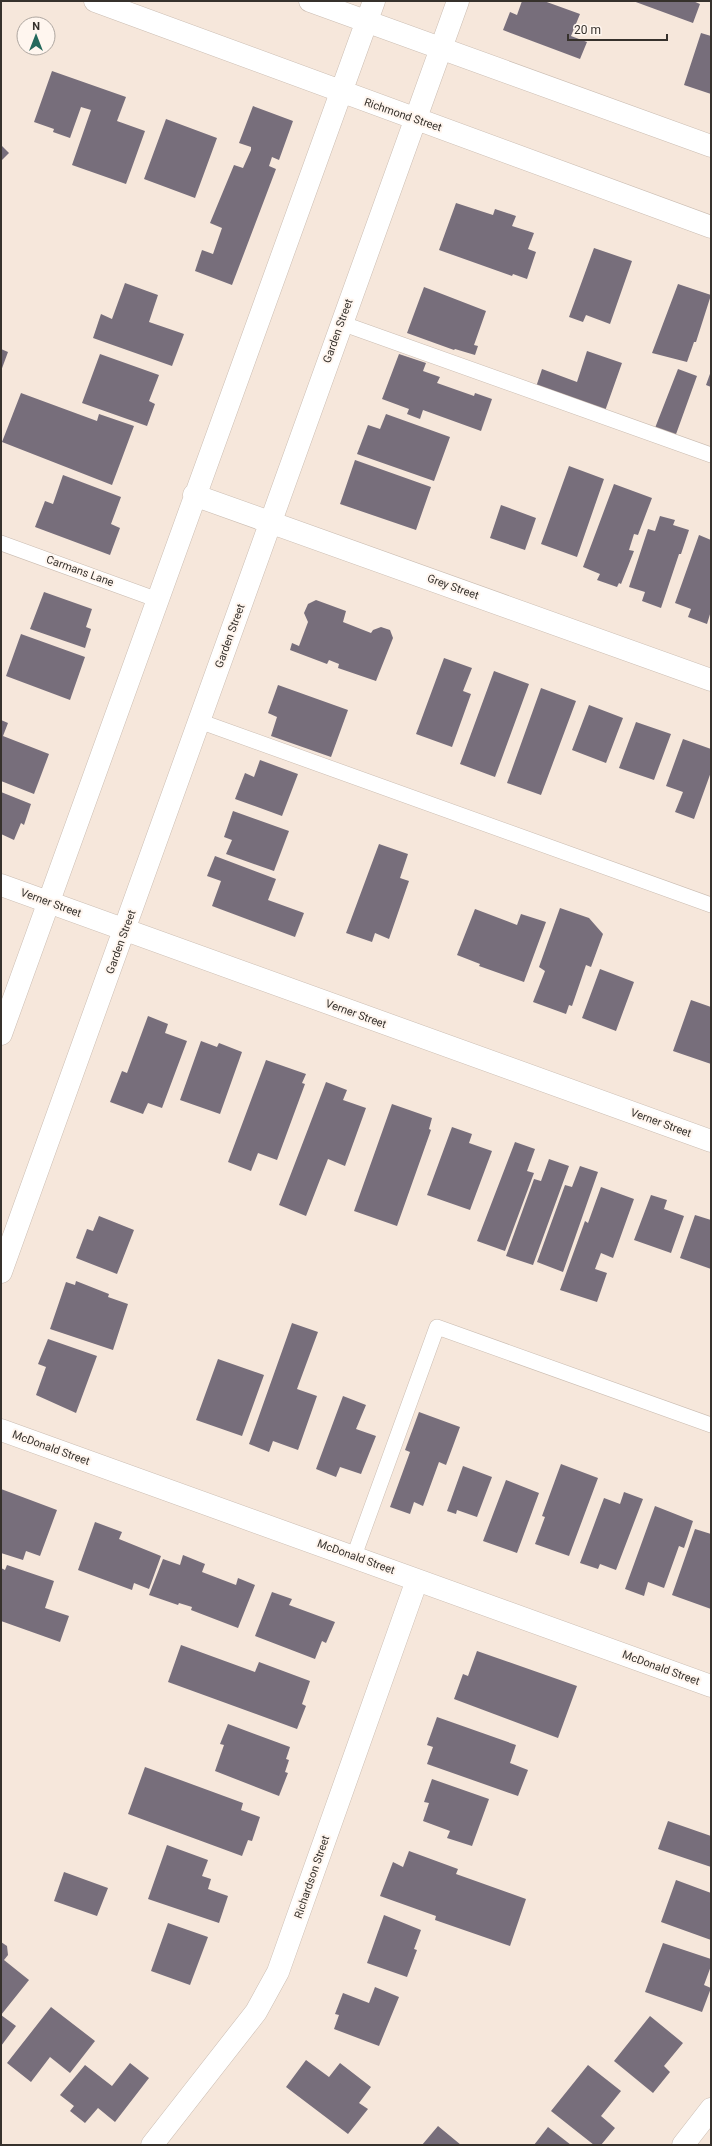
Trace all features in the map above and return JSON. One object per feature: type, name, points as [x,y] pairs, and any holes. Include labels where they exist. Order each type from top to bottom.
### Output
[{"type":"street","name":"Richmond Street","points":[[95,1],[711,227]]},
{"type":"street","points":[[310,1],[442,47],[711,146]]},
{"type":"street","points":[[1,1034],[158,600],[194,495],[374,1]]},
{"type":"street","name":"Garden Street","points":[[1,1272],[458,1]]},
{"type":"street","name":"Grey Street","points":[[194,495],[711,680]]},
{"type":"street","name":"Verner Street","points":[[1,885],[711,1141]]},
{"type":"street","name":"McDonald Street","points":[[1,1430],[354,1556],[711,1686]]},
{"type":"street","name":"Richardson Street","points":[[152,2145],[256,2012],[278,1972],[417,1580]]},
{"type":"street","points":[[683,2145],[711,2109]]},
{"type":"lane","points":[[341,323],[711,455]]},
{"type":"lane","name":"Carmans Lane","points":[[1,543],[158,600]]},
{"type":"lane","points":[[199,720],[711,905]]},
{"type":"lane","points":[[354,1556],[437,1327],[711,1425]]},
{"type":"building","points":[[522,1],[544,1],[580,14],[571,36],[587,42],[580,59],[503,30],[510,12],[517,15]]},
{"type":"building","points":[[633,1],[693,1],[700,4],[693,23]]},
{"type":"building","points":[[701,33],[711,36],[711,94],[684,85]]},
{"type":"building","points":[[52,71],[126,97],[117,121],[145,131],[126,184],[72,165],[91,110],[81,107],[70,138],[53,132],[54,129],[34,122]]},
{"type":"building","points":[[253,106],[293,121],[279,160],[272,157],[269,166],[276,169],[232,285],[195,271],[202,250],[213,254],[222,228],[210,223],[234,165],[243,168],[251,150],[251,147],[239,143]]},
{"type":"building","points":[[166,119],[217,138],[195,198],[144,179]]},
{"type":"building","points":[[1,145],[9,153],[1,161]]},
{"type":"building","points":[[456,203],[493,215],[495,209],[516,216],[512,226],[534,233],[528,249],[536,252],[527,279],[513,274],[512,276],[439,250]]},
{"type":"building","points":[[594,248],[632,261],[610,324],[586,315],[583,322],[569,317]]},
{"type":"building","points":[[125,283],[158,295],[149,322],[184,334],[172,366],[93,338],[101,314],[112,319]]},
{"type":"building","points":[[678,284],[711,295],[696,342],[694,342],[687,362],[652,353]]},
{"type":"building","points":[[424,287],[486,311],[474,345],[478,346],[475,355],[455,349],[454,350],[407,333]]},
{"type":"building","points":[[1,349],[8,352],[1,371]]},
{"type":"building","points":[[587,351],[622,363],[605,411],[536,387],[542,369],[577,382]]},
{"type":"building","points":[[100,354],[159,375],[149,401],[155,404],[147,426],[82,403]]},
{"type":"building","points":[[399,354],[426,363],[423,371],[440,377],[437,383],[474,396],[475,393],[492,399],[481,431],[423,410],[420,419],[407,414],[409,409],[382,399]]},
{"type":"building","points":[[678,369],[697,376],[675,437],[655,428]]},
{"type":"building","points":[[711,371],[711,387],[706,385]]},
{"type":"building","points":[[21,393],[97,421],[99,414],[134,426],[112,485],[2,442]]},
{"type":"building","points":[[386,414],[450,437],[434,481],[357,454],[368,425],[380,429]]},
{"type":"building","points":[[355,460],[431,487],[416,530],[340,504]]},
{"type":"building","points":[[569,466],[604,479],[577,557],[541,544]]},
{"type":"building","points":[[63,475],[121,497],[111,524],[120,528],[110,555],[35,527],[45,501],[53,504]]},
{"type":"building","points":[[614,484],[652,498],[638,535],[634,534],[629,550],[634,551],[621,584],[619,583],[617,587],[597,580],[600,574],[583,567]]},
{"type":"building","points":[[501,505],[536,518],[525,550],[490,538]]},
{"type":"building","points":[[660,516],[675,520],[673,525],[689,530],[681,554],[679,554],[661,608],[642,601],[645,592],[629,587],[648,529],[655,531]]},
{"type":"building","points":[[699,535],[711,540],[711,611],[707,624],[688,617],[691,609],[675,603]]},
{"type":"building","points":[[44,592],[92,609],[86,627],[91,629],[85,648],[30,629]]},
{"type":"building","points":[[316,600],[346,611],[343,622],[371,633],[373,630],[381,627],[390,630],[393,638],[376,681],[338,668],[339,664],[329,660],[327,664],[290,650],[292,643],[299,646],[308,622],[304,613],[308,604]]},
{"type":"building","points":[[21,634],[85,657],[70,700],[6,676]]},
{"type":"building","points":[[444,658],[472,668],[463,691],[471,694],[452,747],[416,734]]},
{"type":"building","points":[[494,671],[529,684],[495,777],[460,764]]},
{"type":"building","points":[[278,685],[348,710],[331,757],[271,736],[277,717],[268,713]]},
{"type":"building","points":[[541,688],[576,701],[541,795],[507,783]]},
{"type":"building","points":[[589,705],[623,718],[606,763],[572,750]]},
{"type":"building","points":[[1,720],[8,723],[3,736],[49,754],[34,794],[1,781]]},
{"type":"building","points":[[636,722],[671,734],[654,780],[619,768]]},
{"type":"building","points":[[683,739],[711,749],[711,772],[694,819],[675,812],[683,792],[666,786]]},
{"type":"building","points":[[260,760],[298,774],[282,816],[235,799],[245,773],[254,777]]},
{"type":"building","points":[[1,792],[31,804],[24,825],[21,823],[14,840],[1,834]]},
{"type":"building","points":[[233,811],[289,831],[274,871],[226,854],[232,840],[224,837]]},
{"type":"building","points":[[379,844],[408,854],[400,878],[409,881],[389,939],[375,933],[372,942],[346,933]]},
{"type":"building","points":[[215,856],[276,879],[268,900],[304,913],[295,937],[212,906],[221,881],[207,876]]},
{"type":"building","points":[[560,908],[589,918],[603,934],[591,967],[586,965],[572,1006],[569,1005],[566,1014],[533,1002],[545,971],[539,967]]},
{"type":"building","points":[[475,909],[517,925],[521,914],[546,922],[524,982],[479,966],[480,964],[457,955]]},
{"type":"building","points":[[600,969],[634,982],[616,1031],[582,1018]]},
{"type":"building","points":[[691,1000],[711,1007],[711,1064],[673,1051]]},
{"type":"building","points":[[148,1016],[168,1024],[165,1033],[187,1041],[162,1108],[148,1103],[143,1114],[110,1102],[122,1071],[127,1073]]},
{"type":"building","points":[[201,1041],[217,1047],[219,1043],[242,1052],[220,1114],[180,1100]]},
{"type":"building","points":[[266,1060],[306,1074],[302,1083],[305,1084],[277,1160],[258,1153],[251,1171],[228,1162]]},
{"type":"building","points":[[326,1082],[347,1090],[343,1100],[366,1108],[345,1166],[328,1159],[306,1216],[279,1205]]},
{"type":"building","points":[[392,1104],[432,1118],[429,1129],[431,1130],[397,1226],[354,1211]]},
{"type":"building","points":[[452,1127],[472,1134],[469,1143],[492,1151],[470,1210],[427,1195]]},
{"type":"building","points":[[515,1142],[535,1149],[527,1171],[534,1173],[505,1251],[477,1241]]},
{"type":"building","points":[[549,1159],[569,1166],[533,1265],[506,1256],[534,1179],[541,1181]]},
{"type":"building","points":[[580,1166],[598,1172],[563,1272],[537,1262],[565,1185],[572,1187]]},
{"type":"building","points":[[601,1187],[634,1199],[613,1258],[601,1253],[595,1269],[607,1273],[597,1302],[560,1290],[585,1221],[588,1223]]},
{"type":"building","points":[[651,1195],[667,1200],[664,1209],[684,1216],[671,1253],[634,1240]]},
{"type":"building","points":[[695,1215],[711,1220],[711,1269],[680,1258]]},
{"type":"building","points":[[99,1216],[134,1230],[117,1274],[76,1258],[87,1229],[93,1231]]},
{"type":"building","points":[[76,1281],[109,1294],[108,1297],[128,1304],[113,1350],[50,1329],[66,1282],[75,1285]]},
{"type":"building","points":[[292,1323],[318,1332],[297,1389],[317,1396],[298,1450],[273,1441],[269,1452],[249,1444]]},
{"type":"building","points":[[48,1339],[97,1356],[76,1413],[36,1395],[46,1367],[38,1364]]},
{"type":"building","points":[[218,1359],[264,1375],[242,1436],[196,1420]]},
{"type":"building","points":[[343,1396],[366,1405],[356,1429],[376,1436],[361,1474],[340,1467],[336,1477],[316,1469]]},
{"type":"building","points":[[419,1412],[460,1427],[446,1465],[439,1462],[423,1506],[414,1502],[410,1514],[390,1507],[410,1452],[405,1450]]},
{"type":"building","points":[[561,1464],[598,1478],[569,1556],[535,1544],[545,1517],[542,1516]]},
{"type":"building","points":[[463,1466],[492,1477],[477,1517],[457,1510],[456,1514],[447,1511]]},
{"type":"building","points":[[506,1480],[539,1493],[517,1553],[483,1541]]},
{"type":"building","points":[[1,1489],[57,1510],[40,1556],[26,1551],[23,1560],[1,1553]]},
{"type":"building","points":[[624,1492],[643,1499],[616,1570],[600,1564],[598,1569],[580,1563],[604,1498],[620,1504]]},
{"type":"building","points":[[655,1506],[693,1521],[684,1548],[679,1546],[664,1588],[648,1582],[644,1596],[625,1589]]},
{"type":"building","points":[[95,1522],[122,1532],[119,1539],[161,1556],[149,1589],[134,1583],[132,1590],[78,1570]]},
{"type":"building","points":[[695,1529],[711,1534],[711,1609],[672,1595]]},
{"type":"building","points":[[183,1555],[205,1564],[202,1572],[236,1585],[238,1578],[255,1585],[238,1628],[191,1610],[192,1607],[179,1603],[178,1605],[149,1595],[163,1559],[180,1565]]},
{"type":"building","points":[[7,1565],[54,1581],[45,1608],[69,1616],[60,1642],[1,1621],[1,1568],[5,1570]]},
{"type":"building","points":[[272,1592],[292,1599],[289,1605],[335,1622],[326,1643],[322,1641],[315,1659],[255,1636]]},
{"type":"building","points":[[181,1645],[255,1672],[259,1662],[310,1681],[302,1704],[306,1706],[297,1729],[168,1682]]},
{"type":"building","points":[[477,1651],[577,1686],[558,1738],[454,1699],[463,1674],[468,1676]]},
{"type":"building","points":[[437,1717],[516,1745],[510,1763],[528,1770],[518,1796],[427,1764],[433,1747],[427,1745]]},
{"type":"building","points":[[228,1724],[290,1747],[286,1759],[289,1760],[285,1772],[288,1773],[279,1796],[215,1771],[224,1745],[220,1744]]},
{"type":"building","points":[[145,1767],[243,1803],[241,1810],[260,1817],[252,1841],[248,1840],[242,1856],[128,1814]]},
{"type":"building","points":[[432,1779],[489,1799],[472,1846],[447,1838],[450,1831],[423,1821],[429,1803],[424,1802]]},
{"type":"building","points":[[668,1821],[711,1836],[711,1867],[658,1849]]},
{"type":"building","points":[[167,1845],[208,1860],[202,1876],[211,1879],[208,1889],[228,1896],[219,1923],[148,1899]]},
{"type":"building","points":[[409,1851],[458,1869],[456,1874],[526,1899],[510,1946],[435,1920],[436,1916],[380,1896],[393,1862],[403,1867]]},
{"type":"building","points":[[64,1872],[108,1888],[97,1916],[54,1901]]},
{"type":"building","points":[[676,1880],[711,1893],[711,1940],[661,1922]]},
{"type":"building","points":[[384,1915],[421,1930],[414,1949],[417,1950],[407,1977],[367,1963]]},
{"type":"building","points":[[168,1923],[208,1937],[190,1985],[151,1971]]},
{"type":"building","points":[[1,1942],[7,1946],[8,1955],[4,1960],[29,1980],[1,2015]]},
{"type":"building","points":[[663,1943],[711,1959],[711,1966],[704,1985],[711,1988],[702,2012],[645,1992]]},
{"type":"building","points":[[375,1987],[399,1997],[379,2046],[334,2029],[339,2015],[335,2014],[343,1993],[369,2003]]},
{"type":"building","points":[[51,2007],[95,2041],[70,2073],[50,2057],[31,2082],[7,2063]]},
{"type":"building","points":[[1,2015],[16,2026],[1,2046]]},
{"type":"building","points":[[650,2016],[683,2043],[664,2066],[670,2072],[653,2093],[614,2061]]},
{"type":"building","points":[[306,2060],[329,2077],[340,2063],[371,2087],[359,2103],[368,2109],[348,2134],[286,2087]]},
{"type":"building","points":[[130,2063],[149,2078],[115,2122],[98,2108],[85,2123],[70,2111],[74,2106],[60,2095],[85,2065],[112,2086]]},
{"type":"building","points":[[588,2065],[621,2091],[601,2116],[615,2128],[601,2145],[594,2145],[551,2111]]},
{"type":"building","points":[[438,2126],[461,2145],[422,2145]]},
{"type":"building","points":[[548,2127],[571,2145],[534,2145]]}]
